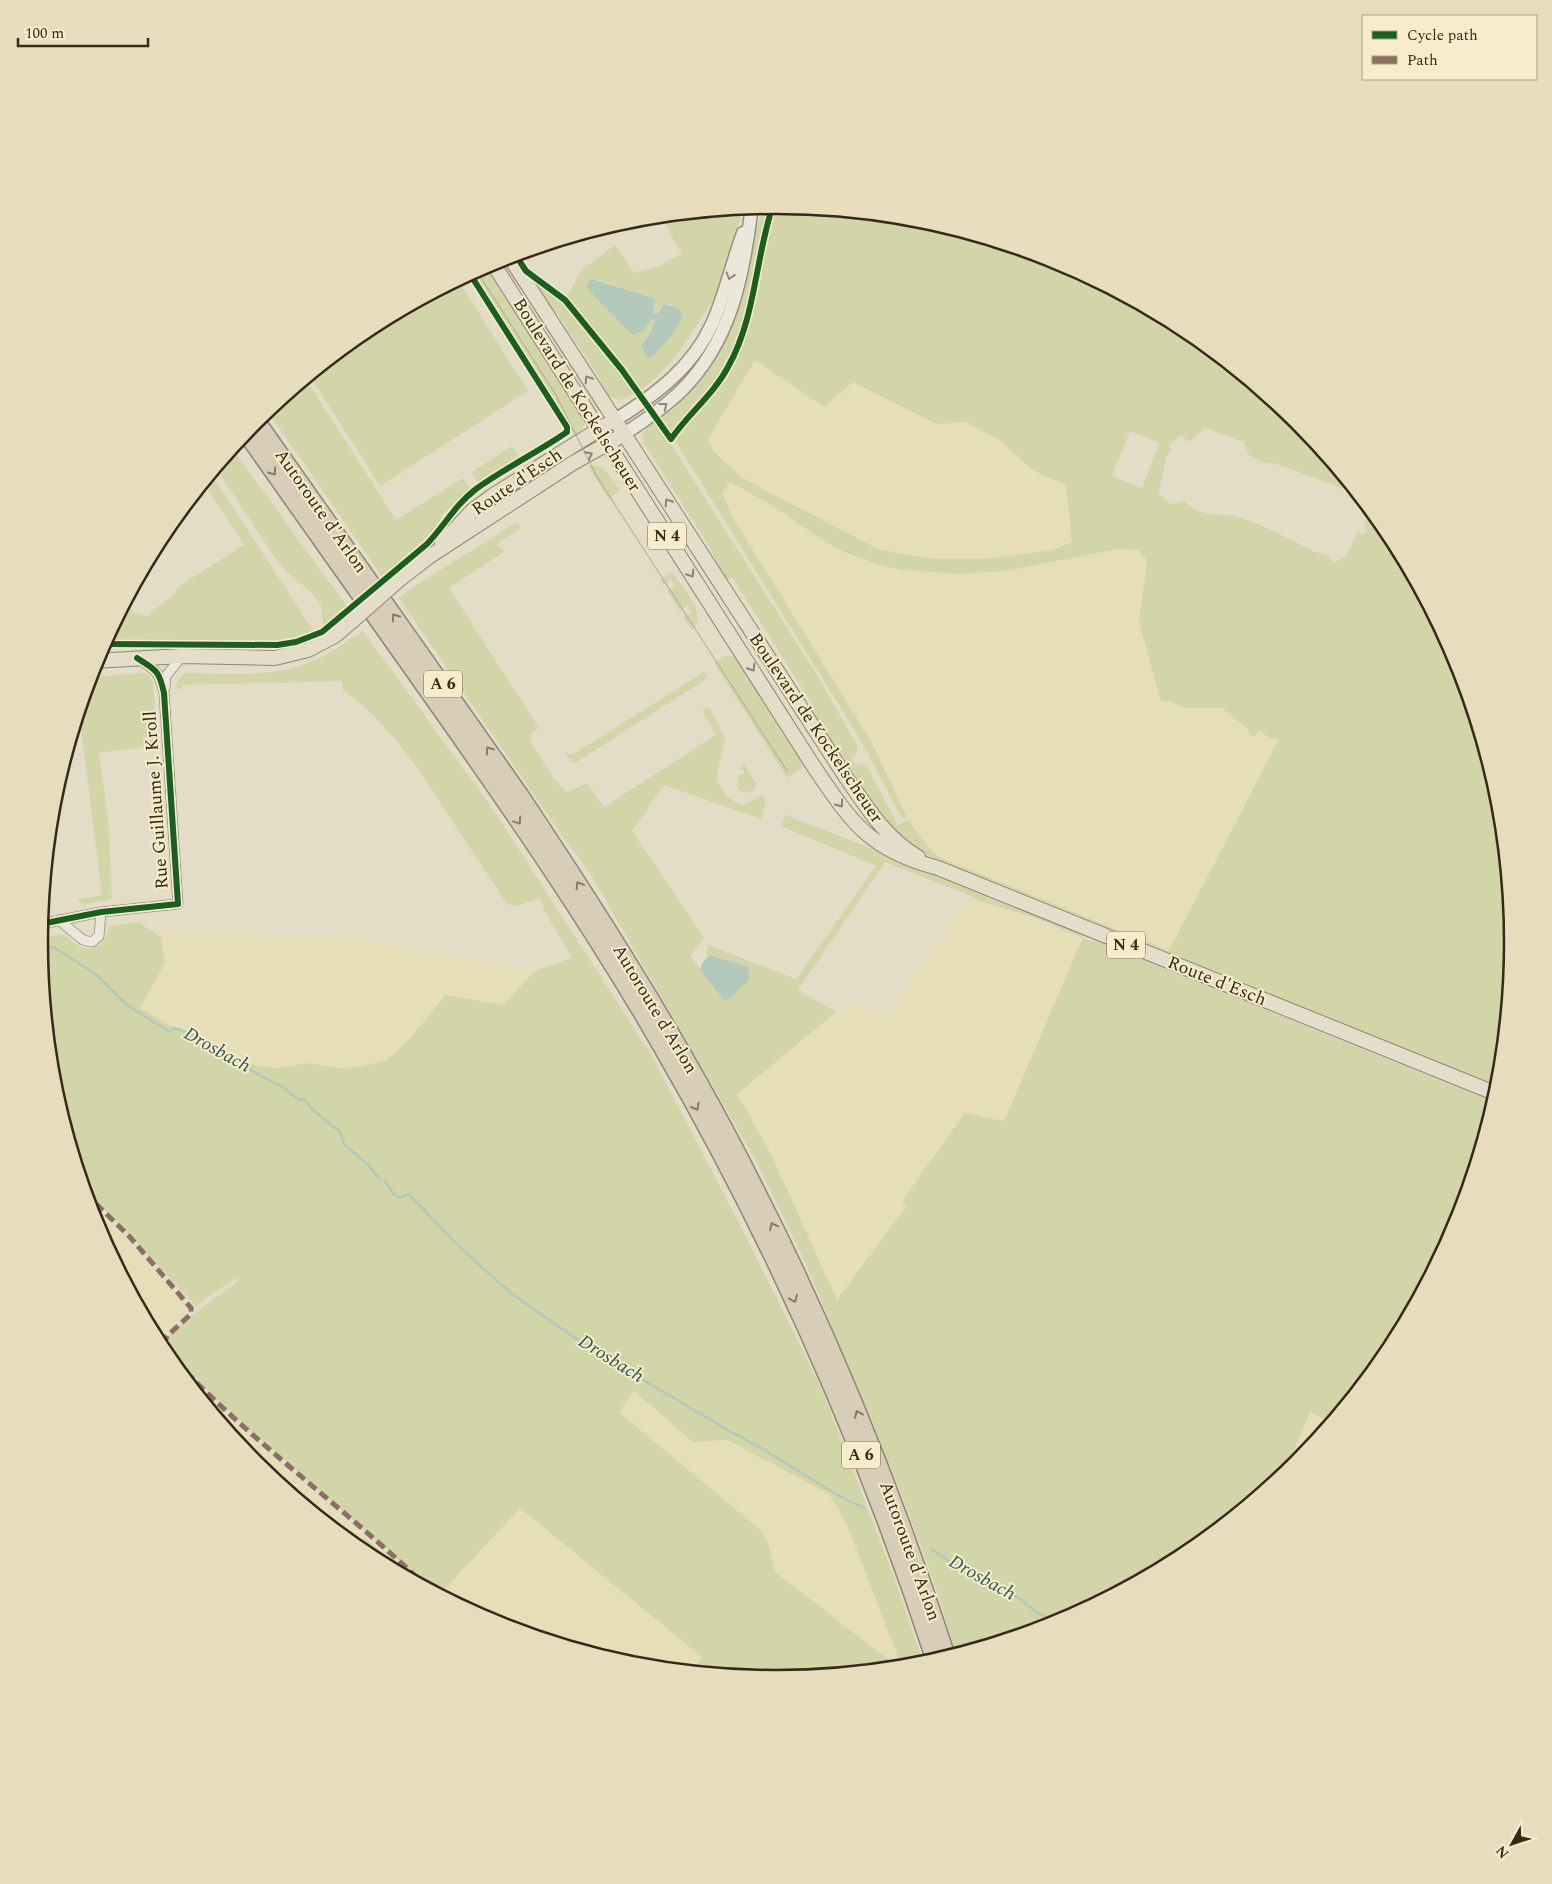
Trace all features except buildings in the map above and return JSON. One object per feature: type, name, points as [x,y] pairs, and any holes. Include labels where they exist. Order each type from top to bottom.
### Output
[{"type":"highway","points":[[263,425],[275,446]]},
{"type":"highway","name":"Autoroute d'Arlon","points":[[261,427],[561,856],[638,978],[720,1121],[754,1185],[839,1367],[893,1502],[925,1588],[945,1651]]},
{"type":"highway","name":"Autoroute d'Arlon","points":[[250,439],[491,780],[620,978],[696,1106],[732,1172],[773,1255],[823,1364],[881,1506],[933,1654]]},
{"type":"main road","points":[[615,420],[654,394],[684,368],[693,355],[712,325],[750,215]]},
{"type":"main road","points":[[624,434],[655,413],[683,390],[708,359],[721,338],[730,316],[742,275],[751,215]]},
{"type":"main road","name":"Boulevard de Kockelscheuer","points":[[513,263],[864,803],[898,843],[938,868]]},
{"type":"main road","name":"Boulevard de Kockelscheuer","points":[[497,269],[809,759],[843,809],[869,837],[883,847],[915,862],[938,868]]},
{"type":"main road","name":"Route d'Esch","points":[[430,556],[472,511],[492,496],[615,420]]},
{"type":"main road","name":"Route d'Esch","points":[[104,660],[182,656],[275,658],[294,655],[322,643],[336,635],[399,580],[430,556],[573,463],[624,434]]},
{"type":"main road","name":"Route d'Esch","points":[[938,868],[1489,1091]]},
{"type":"street","name":"Rue Guillaume J. Kroll","points":[[164,693],[166,676],[182,656]]},
{"type":"street","name":"Rue Guillaume J. Kroll","points":[[48,922],[101,912],[178,904],[164,693],[160,676],[155,670],[137,658]]},
{"type":"street","points":[[59,920],[83,940],[92,942],[99,936],[101,912]]},
{"type":"shaded area","points":[[591,279],[651,297],[655,300],[653,313],[657,314],[664,304],[678,308],[683,315],[669,338],[648,358],[641,346],[651,332],[655,320],[652,319],[641,331],[632,335],[588,289],[587,285]]},
{"type":"shaded area","points":[[755,360],[824,407],[853,382],[937,424],[966,422],[999,440],[1034,471],[1066,485],[1072,542],[1053,550],[986,559],[934,559],[880,550],[742,478],[713,451],[708,439]]},
{"type":"shaded area","points":[[730,481],[770,504],[818,537],[880,565],[903,570],[958,574],[1006,571],[1118,549],[1138,550],[1147,560],[1139,622],[1172,702],[1184,708],[1222,708],[1248,729],[1259,731],[1272,739],[1279,738],[1169,951],[941,858],[928,848],[907,818],[871,741],[733,519],[722,493]]},
{"type":"shaded area","points":[[971,896],[977,900],[1033,917],[1083,938],[1004,1121],[902,1202],[907,1205],[837,1301],[771,1154],[737,1094],[851,1001],[886,1015]]},
{"type":"shaded area","points":[[160,930],[349,937],[535,971],[503,1005],[445,995],[414,1034],[388,1060],[357,1067],[338,1068],[308,1063],[279,1068],[236,1061],[140,1008],[165,963]]},
{"type":"shaded area","points":[[709,955],[748,967],[749,980],[729,999],[724,1000],[700,970],[703,962]]},
{"type":"shaded area","points":[[100,1214],[179,1298],[185,1308],[181,1319],[163,1335],[123,1264]]},
{"type":"shaded area","points":[[634,1390],[693,1442],[728,1439],[829,1493],[846,1522],[899,1660],[890,1661],[775,1572],[769,1547],[618,1412]]},
{"type":"shaded area","points":[[217,1409],[365,1538],[361,1541],[296,1490],[261,1457]]},
{"type":"shaded area","points":[[1310,1412],[1326,1420],[1324,1422],[1291,1457]]},
{"type":"shaded area","points":[[520,1508],[702,1657],[697,1666],[634,1657],[587,1646],[497,1615],[444,1590]]},
{"type":"green space","points":[[761,214],[769,214],[745,320],[739,339],[726,367],[699,402],[677,426],[671,430],[668,429],[661,420],[655,424],[669,441],[823,685],[857,746],[857,752],[851,758],[856,765],[867,766],[898,825],[909,820],[928,848],[941,858],[1169,951],[1279,739],[1272,739],[1259,731],[1254,737],[1250,735],[1248,729],[1222,708],[1184,708],[1172,702],[1161,701],[1139,622],[1147,560],[1138,550],[1118,549],[1006,571],[958,574],[903,570],[880,565],[844,552],[818,537],[770,504],[730,482],[722,493],[733,518],[871,741],[907,818],[904,819],[860,739],[676,442],[677,436],[726,377],[749,329],[773,214],[776,214],[824,215],[918,227],[965,238],[1055,269],[1140,311],[1181,336],[1256,394],[1291,427],[1324,462],[1347,491],[1274,463],[1263,463],[1248,454],[1244,442],[1205,428],[1189,442],[1181,435],[1169,445],[1171,451],[1166,456],[1159,492],[1169,504],[1184,501],[1191,507],[1204,513],[1233,516],[1248,520],[1315,552],[1326,554],[1334,562],[1345,557],[1358,532],[1363,534],[1367,531],[1364,523],[1368,519],[1407,578],[1449,663],[1480,753],[1491,800],[1503,894],[1504,942],[1503,990],[1491,1082],[1448,1067],[952,868],[910,849],[883,823],[817,721],[812,704],[732,577],[726,580],[711,549],[643,442],[643,433],[649,424],[678,401],[739,294]],"holes":[[[755,360],[824,407],[853,382],[937,424],[966,422],[999,440],[1034,471],[1066,485],[1072,542],[1053,550],[986,559],[934,559],[880,550],[742,478],[713,451],[708,439]],[[1130,431],[1159,443],[1142,489],[1112,476]]]},
{"type":"green space","points":[[741,215],[726,275],[700,321],[681,349],[659,375],[646,386],[619,400],[605,395],[597,384],[601,381],[559,316],[547,305],[526,271],[565,300],[584,268],[615,245],[634,273],[657,267],[682,254],[666,222]],"holes":[[[594,279],[651,297],[655,304],[653,313],[657,314],[662,306],[668,303],[683,315],[669,338],[650,358],[643,343],[651,332],[655,320],[652,318],[644,329]]]},
{"type":"green space","points":[[508,265],[600,410],[598,411],[521,290],[502,267]]},
{"type":"green space","points":[[494,271],[546,353],[555,373],[581,414],[584,424],[583,428],[575,437],[566,419],[476,279]]},
{"type":"green space","points":[[461,286],[528,391],[380,486],[313,380],[371,336],[412,311]]},
{"type":"green space","points":[[309,384],[396,520],[463,478],[471,490],[445,512],[428,540],[383,578],[272,417]]},
{"type":"green space","points":[[512,446],[519,457],[479,484],[472,472]]},
{"type":"green space","points":[[236,454],[348,608],[323,626],[321,605],[312,593],[289,574],[276,559],[219,473]]},
{"type":"green space","points":[[595,465],[607,472],[620,491],[609,499],[588,466]]},
{"type":"green space","points":[[214,479],[314,632],[277,643],[113,642],[130,607],[134,613],[147,616],[174,594],[178,587],[244,545],[208,489],[205,491]]},
{"type":"green space","points":[[517,522],[521,528],[497,543],[504,552],[449,588],[539,728],[531,733],[530,740],[551,775],[567,792],[587,783],[604,807],[716,735],[703,713],[703,710],[710,709],[725,737],[716,780],[727,796],[738,803],[744,805],[761,795],[765,797],[761,819],[664,785],[632,831],[704,938],[690,956],[724,1000],[748,968],[709,955],[706,953],[709,945],[796,979],[876,866],[781,826],[785,815],[961,883],[1083,935],[1083,938],[1093,940],[1487,1099],[1466,1176],[1449,1221],[1429,1264],[1407,1306],[1382,1347],[1326,1420],[1310,1412],[1291,1457],[1256,1490],[1181,1548],[1140,1573],[1055,1615],[1010,1632],[954,1648],[936,1588],[903,1499],[805,1262],[756,1161],[590,873],[565,840],[399,598],[407,591]],"holes":[[[885,862],[977,900],[1033,917],[1083,938],[1004,1121],[965,1113],[902,1201],[907,1206],[837,1300],[771,1154],[737,1094],[836,1012],[798,990]]]},
{"type":"green space","points":[[672,572],[696,609],[696,624],[692,630],[683,617],[691,612],[688,606],[680,611],[667,591],[675,586],[671,580],[663,585],[660,580]]},
{"type":"green space","points":[[363,631],[492,808],[652,1056],[739,1223],[821,1387],[891,1569],[921,1656],[899,1660],[846,1522],[829,1494],[728,1440],[693,1442],[634,1391],[619,1412],[763,1532],[775,1572],[890,1661],[824,1669],[728,1669],[697,1666],[702,1657],[520,1508],[444,1590],[416,1575],[240,1421],[186,1368],[167,1342],[172,1333],[180,1325],[239,1281],[235,1278],[196,1306],[95,1200],[72,1131],[61,1084],[49,990],[48,937],[63,935],[79,946],[90,948],[103,941],[109,926],[140,922],[161,937],[165,963],[140,1008],[236,1061],[279,1068],[308,1063],[338,1068],[357,1067],[388,1060],[414,1034],[445,995],[503,1005],[535,971],[572,958],[544,910],[541,898],[516,906],[507,904],[417,768],[395,739],[368,710],[342,689],[342,681],[182,685],[182,689],[177,689],[176,683],[185,673],[252,674],[292,668],[311,662],[331,652]]},
{"type":"green space","points":[[728,655],[737,657],[809,764],[787,778],[714,663]]},
{"type":"green space","points":[[704,672],[708,678],[575,763],[571,762],[563,750],[568,754],[575,753]]},
{"type":"green space","points":[[148,674],[153,683],[158,745],[99,753],[108,818],[112,899],[82,905],[78,899],[102,895],[81,725],[98,676]]},
{"type":"green space","points":[[744,764],[757,784],[753,791],[745,793],[739,790],[737,784],[739,774],[743,775],[744,771],[739,769]]},
{"type":"green space","points":[[365,1538],[388,1558],[371,1548],[361,1541]]},
{"type":"waterway","name":"Drosbach","points":[[48,947],[53,947],[97,975],[127,1005],[170,1032],[174,1028],[191,1035],[215,1053],[220,1052],[283,1087],[299,1100],[304,1099],[313,1110],[340,1132],[344,1144],[368,1165],[380,1179]]},
{"type":"waterway","name":"Drosbach","points":[[385,1181],[393,1193],[400,1198],[408,1194],[459,1246],[513,1294],[565,1331],[620,1366],[768,1452],[827,1489],[864,1508]]},
{"type":"waterway","name":"Drosbach","points":[[931,1549],[978,1580],[1017,1597],[1048,1618]]},
{"type":"tram line","points":[[480,277],[556,395],[597,477],[787,771]]},
{"type":"marked path","points":[[97,1204],[129,1236],[191,1308],[191,1314],[167,1336],[166,1340]]},
{"type":"marked path","points":[[195,1381],[262,1443],[412,1573]]},
{"type":"cycle path","points":[[519,261],[526,271],[565,300],[622,370],[671,439],[715,387],[737,348],[750,308],[770,214]]},
{"type":"cycle path","points":[[112,644],[277,645],[296,642],[322,632],[427,544],[456,508],[476,489],[567,432],[567,427],[474,280]]},
{"type":"cycle path","points":[[48,923],[101,912],[178,904],[164,693],[156,671],[137,658]]}]
